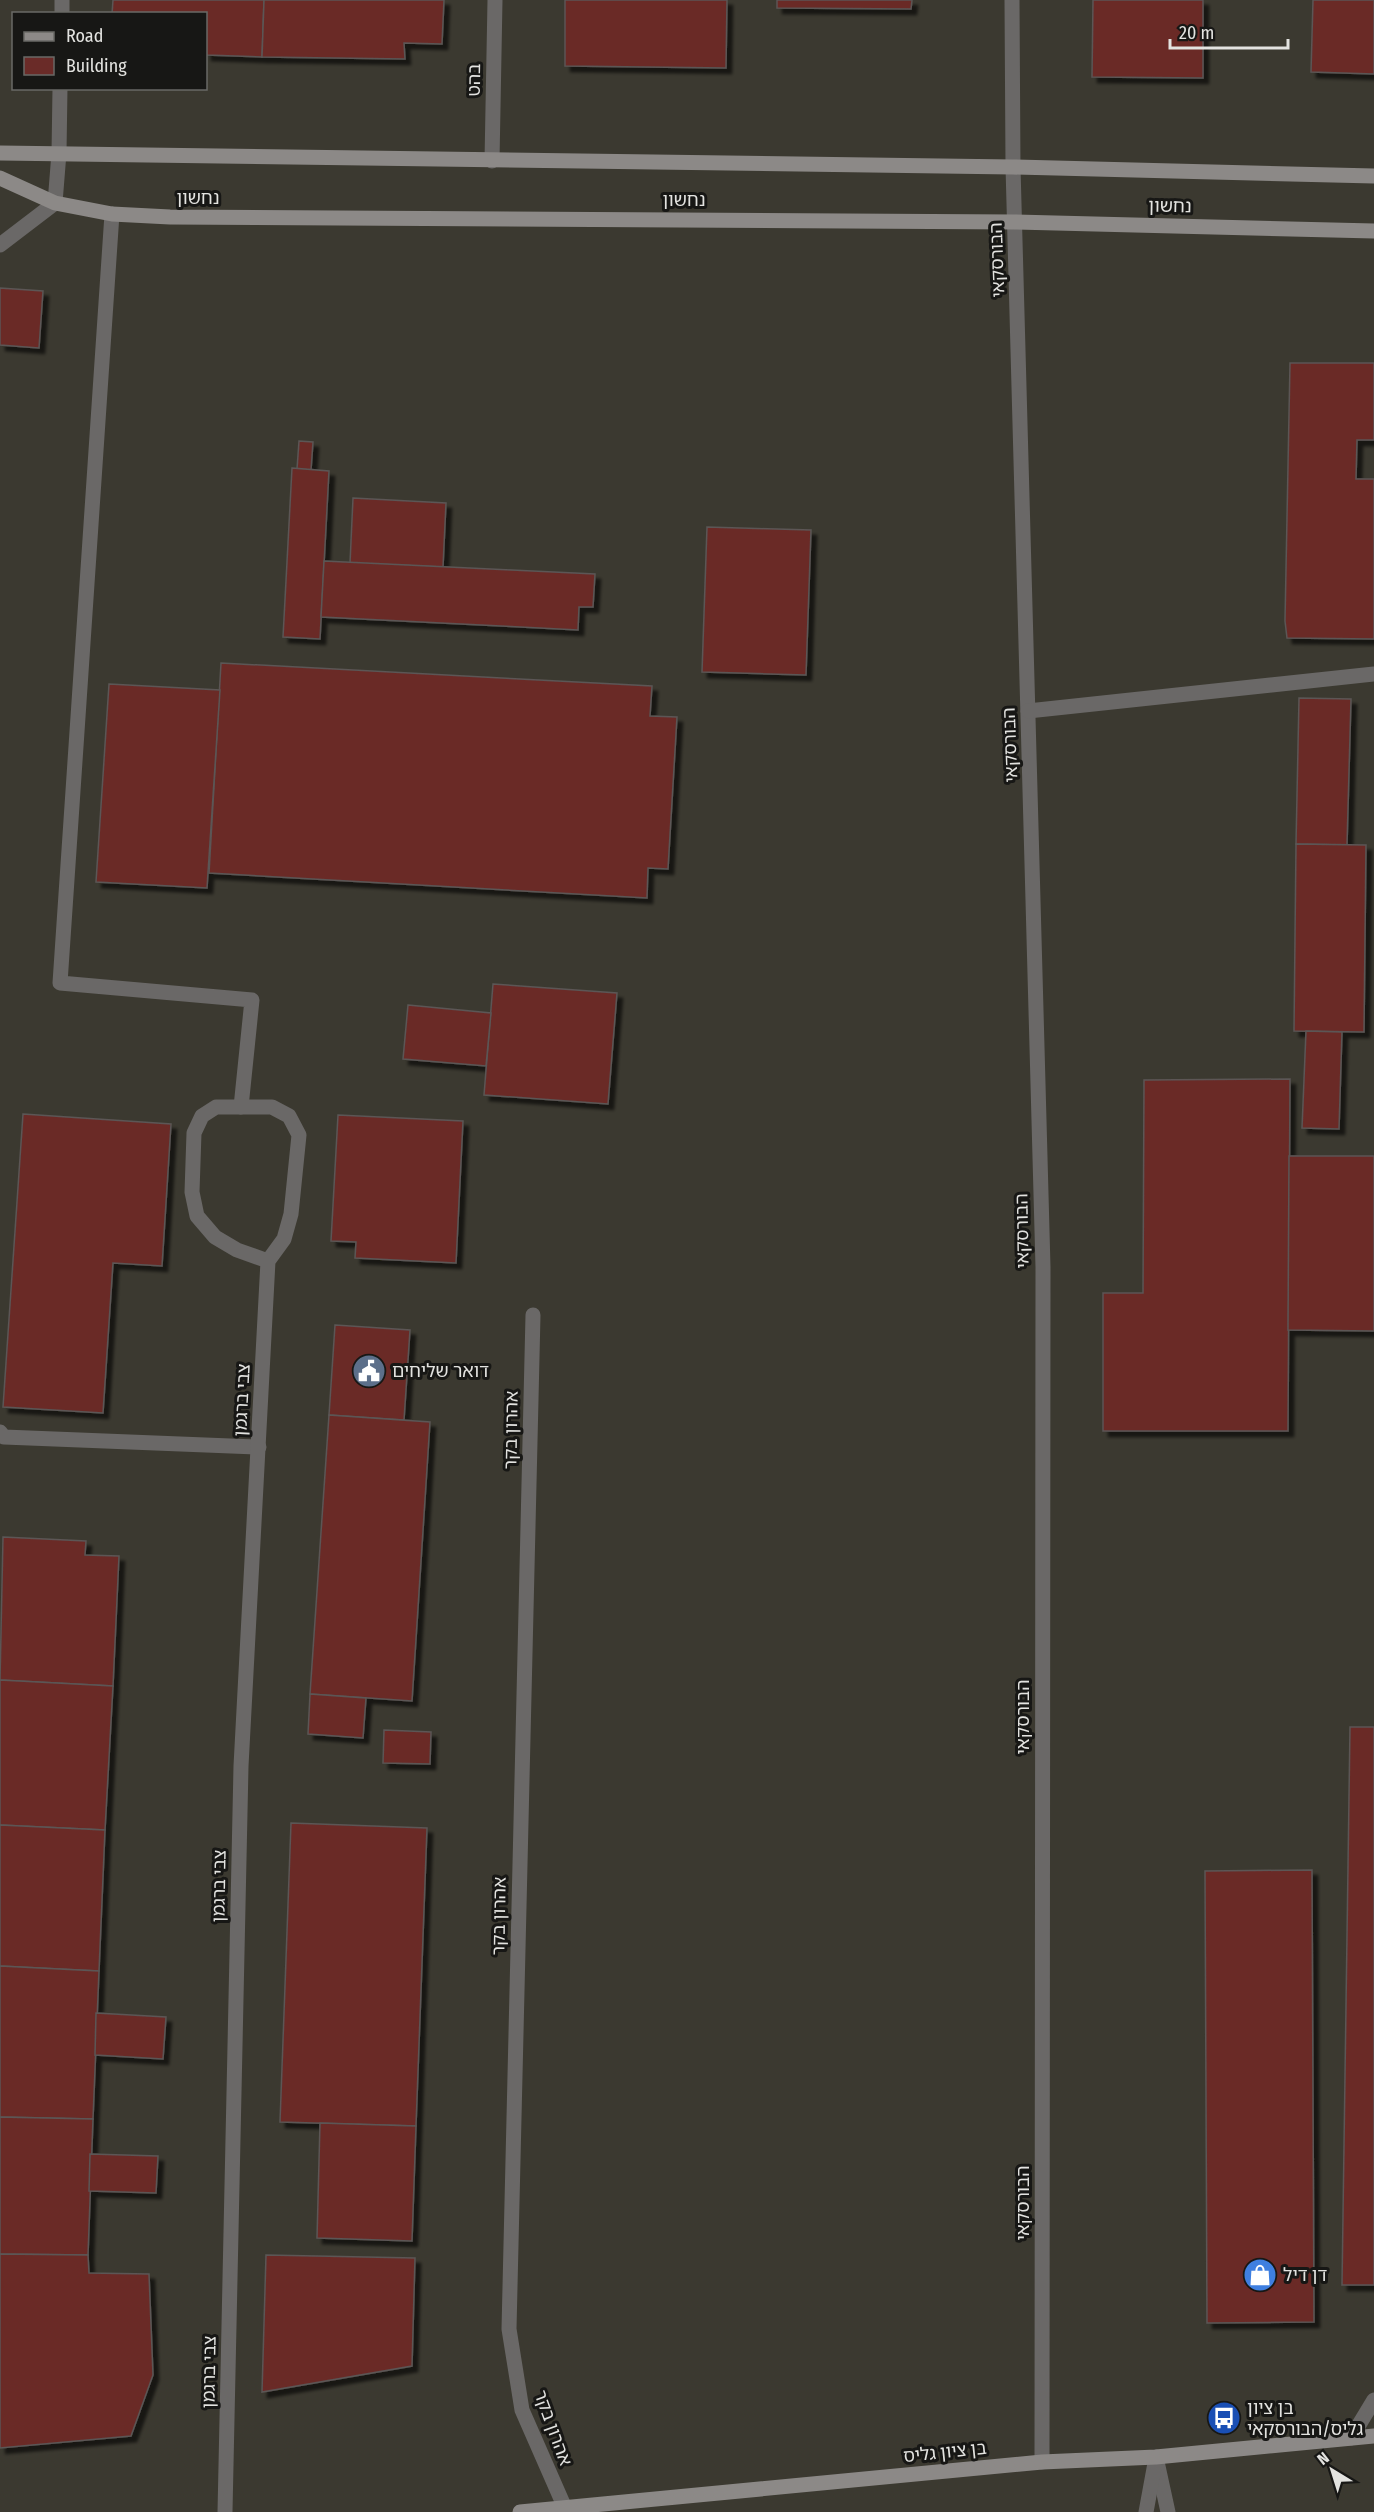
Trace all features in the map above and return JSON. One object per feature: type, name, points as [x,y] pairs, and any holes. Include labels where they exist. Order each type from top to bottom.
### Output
[{"type":"street","name":"בהט","points":[[492,161],[495,0]]},
{"type":"street","name":"הבורסקאי","points":[[1012,0],[1013,167],[1043,1267],[1042,2462]]},
{"type":"street","points":[[0,245],[55,203],[60,90]]},
{"type":"street","name":"נחשון","points":[[0,153],[1013,167],[1374,176]]},
{"type":"street","name":"נחשון","points":[[0,178],[55,203],[112,214],[182,217],[1015,222],[1374,231]]},
{"type":"street","points":[[112,214],[60,983],[252,1000],[241,1107]]},
{"type":"street","points":[[1028,711],[1374,674]]},
{"type":"street","points":[[216,1107],[273,1107],[289,1116],[299,1135],[291,1214],[284,1239],[268,1261],[237,1250],[215,1237],[197,1216],[192,1192],[194,1133],[202,1116],[216,1107]]},
{"type":"street","name":"צבי ברגמן","points":[[225,2512],[242,1766],[268,1261]]},
{"type":"street","name":"אהרון בקר","points":[[533,1315],[509,2329],[522,2410],[565,2508]]},
{"type":"street","points":[[0,1432],[4,1437],[259,1447]]},
{"type":"street","points":[[1351,2438],[1374,2400]]},
{"type":"street","name":"בן ציון גליס","points":[[520,2512],[1042,2462],[1156,2457],[1374,2436]]},
{"type":"street","points":[[1146,2512],[1156,2457]]},
{"type":"street","points":[[1156,2457],[1168,2512]]},
{"type":"shaded area","points":[[0,0],[1374,0],[1374,2512],[0,2512]]},
{"type":"building","points":[[113,0],[264,0],[262,57],[207,55],[207,12],[112,12]]},
{"type":"building","points":[[264,0],[444,0],[442,44],[404,43],[405,59],[262,57]]},
{"type":"building","points":[[565,0],[727,0],[726,68],[565,66]]},
{"type":"building","points":[[777,0],[912,0],[911,9],[777,8]]},
{"type":"building","points":[[1093,0],[1203,0],[1203,78],[1092,77]]},
{"type":"building","points":[[1313,0],[1374,0],[1374,74],[1311,72]]},
{"type":"building","points":[[0,288],[43,291],[39,348],[0,345]]},
{"type":"building","points":[[1290,363],[1374,363],[1374,440],[1357,440],[1356,479],[1374,479],[1374,639],[1287,638],[1285,621]]},
{"type":"building","points":[[299,441],[313,442],[311,470],[297,469]]},
{"type":"building","points":[[292,468],[329,471],[320,639],[283,637]]},
{"type":"building","points":[[353,498],[446,503],[443,567],[350,563]]},
{"type":"building","points":[[707,527],[811,530],[806,675],[702,672]]},
{"type":"building","points":[[324,561],[595,574],[593,607],[579,607],[578,630],[321,617]]},
{"type":"building","points":[[221,663],[652,686],[650,716],[677,717],[668,869],[648,868],[647,898],[209,873]]},
{"type":"building","points":[[109,684],[220,690],[207,888],[96,882]]},
{"type":"building","points":[[1299,698],[1351,699],[1347,845],[1296,844]]},
{"type":"building","points":[[1296,844],[1366,845],[1364,1032],[1294,1031]]},
{"type":"building","points":[[493,984],[617,993],[608,1104],[484,1095]]},
{"type":"building","points":[[408,1005],[491,1013],[486,1066],[403,1059]]},
{"type":"building","points":[[1306,1031],[1342,1032],[1339,1129],[1302,1128]]},
{"type":"building","points":[[1290,1079],[1288,1431],[1103,1431],[1103,1293],[1143,1293],[1144,1080]]},
{"type":"building","points":[[23,1114],[171,1124],[162,1266],[113,1263],[103,1413],[3,1407]]},
{"type":"building","points":[[338,1115],[463,1121],[456,1263],[355,1258],[356,1242],[331,1241]]},
{"type":"building","points":[[1289,1156],[1374,1156],[1374,1331],[1288,1330]]},
{"type":"building","points":[[335,1325],[410,1330],[404,1420],[329,1415]]},
{"type":"building","points":[[329,1415],[430,1422],[412,1701],[310,1694]]},
{"type":"building","points":[[3,1537],[86,1541],[85,1555],[119,1556],[113,1686],[0,1680]]},
{"type":"building","points":[[0,1680],[113,1686],[105,1830],[0,1825]]},
{"type":"building","points":[[310,1694],[366,1698],[363,1738],[308,1734]]},
{"type":"building","points":[[1350,1727],[1374,1727],[1374,2285],[1342,2285]]},
{"type":"building","points":[[384,1730],[431,1732],[430,1764],[383,1763]]},
{"type":"building","points":[[291,1823],[427,1828],[416,2126],[280,2122]]},
{"type":"building","points":[[0,1825],[105,1830],[99,1971],[0,1966]]},
{"type":"building","points":[[1312,1870],[1314,2322],[1207,2323],[1205,1871]]},
{"type":"building","points":[[0,1966],[99,1971],[93,2119],[0,2117]]},
{"type":"building","points":[[96,2013],[166,2017],[163,2059],[95,2055]]},
{"type":"building","points":[[0,2117],[93,2119],[88,2255],[0,2254]]},
{"type":"building","points":[[320,2123],[416,2126],[412,2241],[317,2238]]},
{"type":"building","points":[[90,2154],[158,2156],[156,2193],[89,2191]]},
{"type":"building","points":[[0,2254],[88,2255],[89,2273],[149,2274],[153,2375],[131,2436],[0,2448]]},
{"type":"building","points":[[266,2255],[415,2258],[412,2366],[262,2392]]},
{"type":"place","name":"דואר שליחים","points":[[369,1371]]},
{"type":"place","name":"דן דיל","points":[[1260,2275]]},
{"type":"place","name":"בן ציון גליס/הבורסקאי","points":[[1224,2418]]}]
